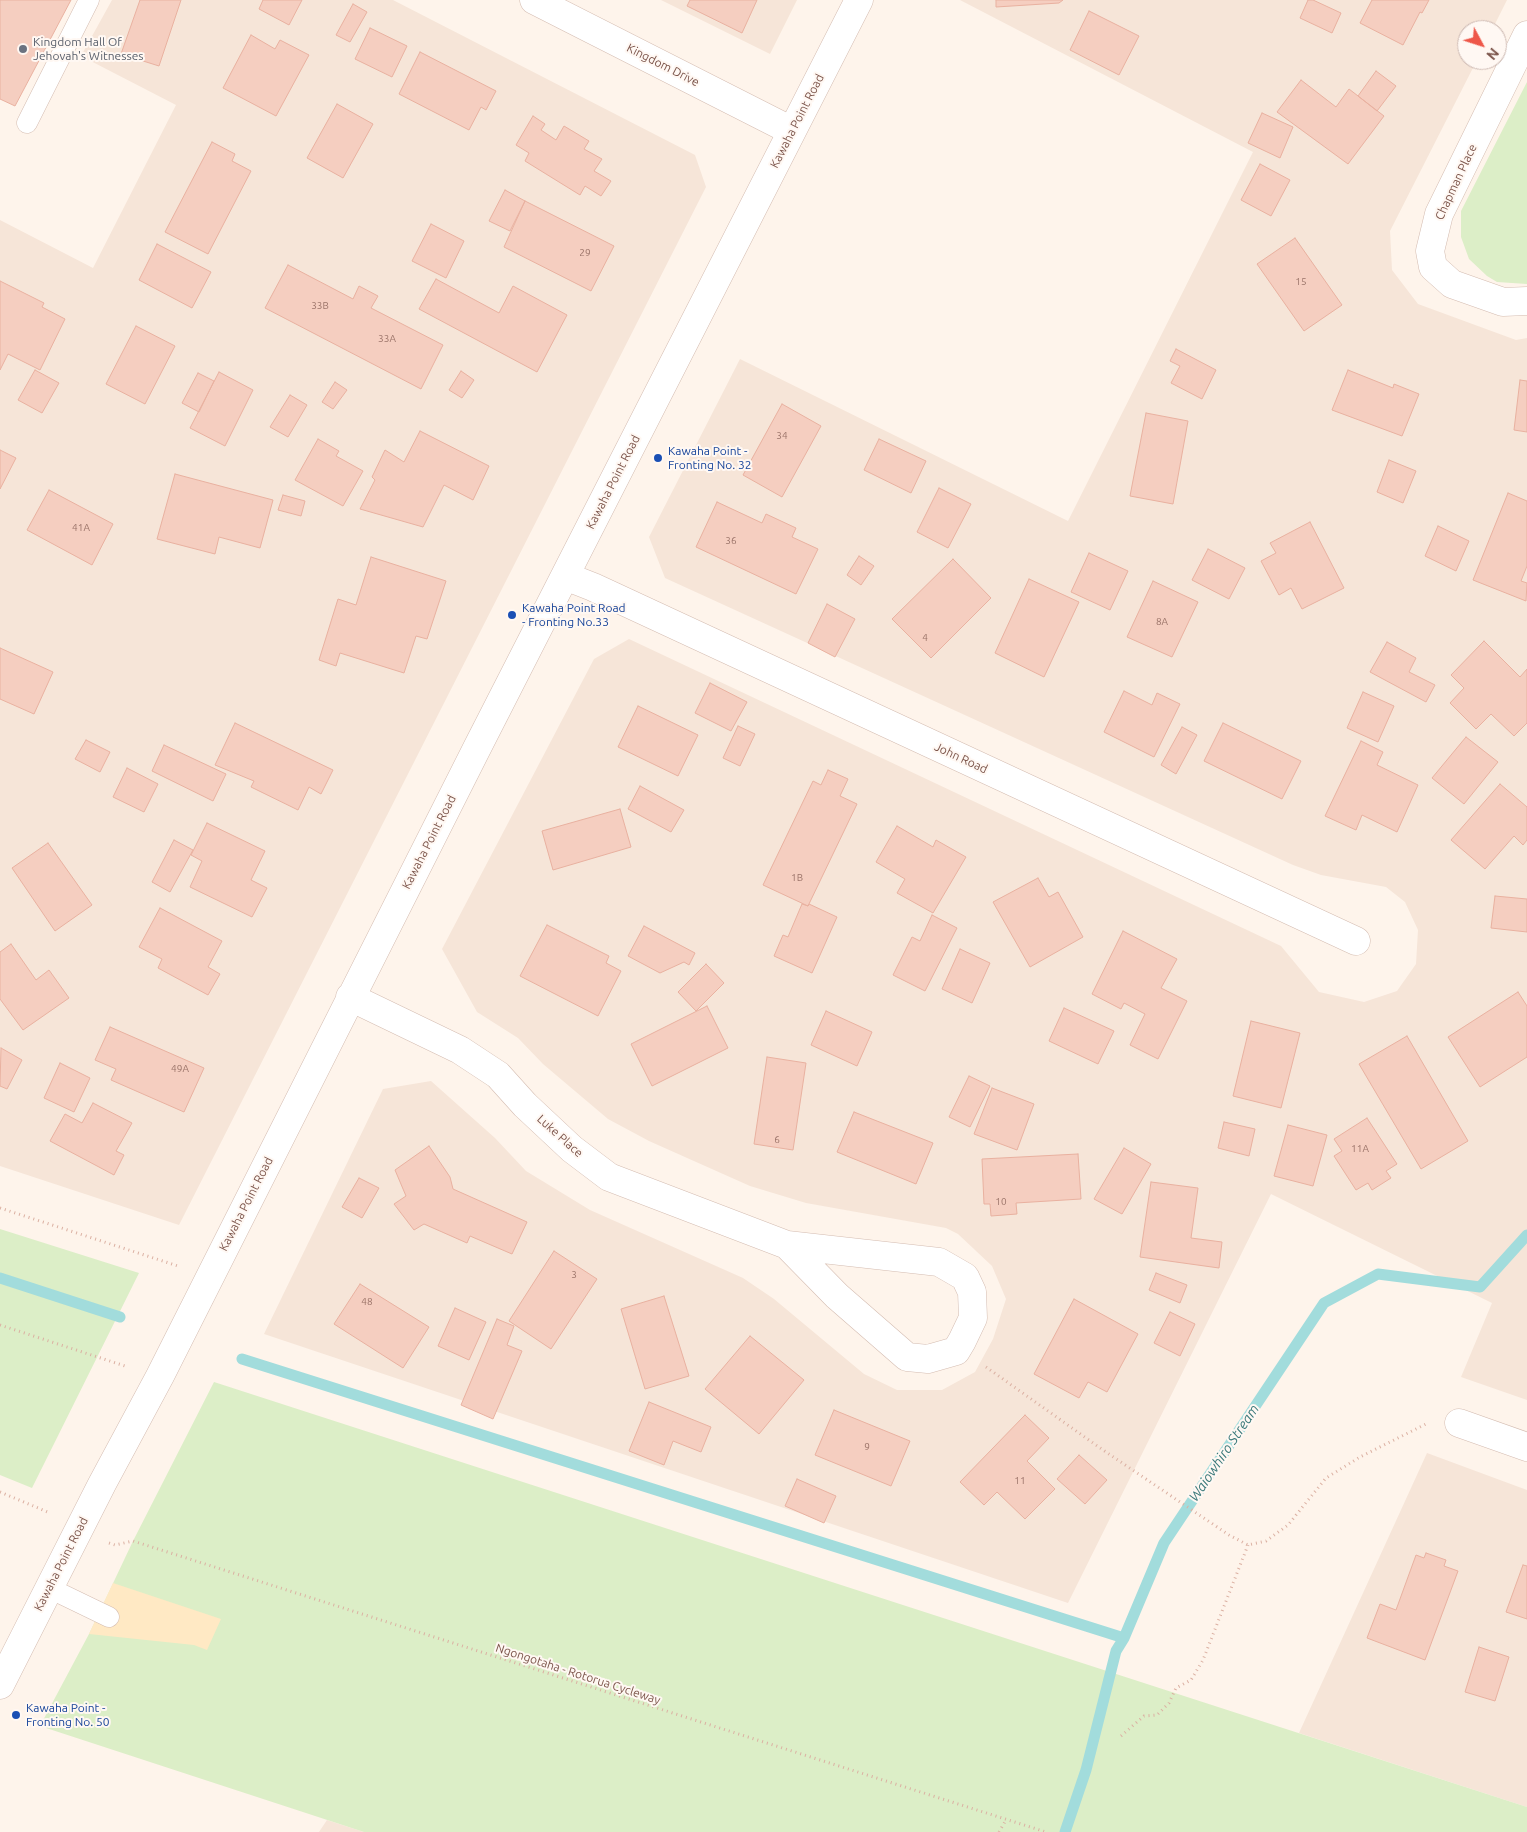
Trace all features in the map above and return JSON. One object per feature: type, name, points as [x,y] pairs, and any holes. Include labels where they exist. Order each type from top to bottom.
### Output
[{"type":"street","name":"Kingdom Drive","points":[[534,0],[792,131]]},
{"type":"street","name":"Kawaha Point Road","points":[[0,1685],[102,1484],[160,1376],[350,997],[860,0]]},
{"type":"street","name":"Chapman Place","points":[[1527,35],[1439,214],[1430,251],[1433,266],[1452,284],[1503,302],[1527,301]]},
{"type":"street","name":"John Road","points":[[565,576],[593,587],[1356,941]]},
{"type":"street","name":"Luke Place","points":[[350,997],[460,1050],[498,1075],[525,1105],[572,1149],[609,1177],[787,1245],[938,1262],[965,1277],[972,1292],[973,1318],[956,1351],[928,1359],[907,1357],[837,1296],[787,1245]]},
{"type":"street","points":[[1459,1423],[1527,1447]]},
{"type":"lane","points":[[26,123],[89,0]]},
{"type":"lane","points":[[49,1588],[109,1616]]},
{"type":"path","points":[[0,1208],[210,1276]]},
{"type":"path","points":[[0,1325],[109,1362],[160,1376]]},
{"type":"path","points":[[962,1341],[977,1352],[984,1366],[1103,1450],[1170,1493],[1229,1535],[1248,1545],[1266,1541],[1288,1525],[1326,1478],[1360,1457],[1452,1411],[1459,1423]]},
{"type":"path","points":[[0,1492],[55,1515]]},
{"type":"path","name":"Ngongotaha - Rotorua Cycleway","points":[[105,1542],[116,1545],[133,1541],[1046,1832]]},
{"type":"path","points":[[1121,1736],[1144,1716],[1157,1716],[1169,1703],[1176,1688],[1191,1680],[1203,1660],[1248,1545]]},
{"type":"path","points":[[999,1832],[1006,1820]]},
{"type":"shaded area","points":[[112,0],[393,0],[695,155],[706,187],[179,1225],[0,1166],[0,220],[93,268],[176,105],[81,56]]},
{"type":"shaded area","points":[[661,0],[797,0],[770,54]]},
{"type":"shaded area","points":[[960,0],[1507,0],[1497,20],[1457,20],[1457,70],[1472,70],[1390,231],[1392,270],[1418,304],[1516,340],[1527,338],[1527,1400],[1461,1377],[1492,1303],[1271,1194],[1068,1603],[264,1334],[383,1089],[431,1081],[495,1138],[526,1171],[590,1210],[743,1278],[774,1299],[864,1374],[897,1390],[942,1390],[975,1372],[993,1339],[1006,1299],[992,1266],[958,1234],[946,1228],[806,1203],[750,1186],[649,1141],[608,1119],[543,1064],[518,1038],[477,1012],[442,949],[594,659],[629,639],[1281,946],[1319,992],[1364,1002],[1397,991],[1416,964],[1418,930],[1405,902],[1386,887],[1321,875],[1293,865],[665,578],[649,537],[740,359],[1068,521],[1253,152]]},
{"type":"shaded area","points":[[1427,1453],[1527,1490],[1527,1807],[1299,1733]]},
{"type":"shaded area","points":[[327,1820],[364,1832],[319,1832]]},
{"type":"green space","points":[[1527,82],[1527,284],[1497,282],[1487,276],[1469,259],[1461,237],[1461,211]]},
{"type":"green space","points":[[0,1229],[139,1273],[32,1488],[0,1475]]},
{"type":"green space","points":[[214,1382],[1527,1807],[1527,1832],[364,1832],[40,1726],[89,1634],[133,1541]]},
{"type":"sand","points":[[113,1583],[221,1619],[207,1650],[194,1645],[89,1634]]},
{"type":"building","name":"Kingdom Hall Of Jehovah's Witnesses","points":[[0,0],[71,0],[15,106],[0,99]]},
{"type":"building","points":[[140,0],[181,0],[159,66],[121,54]]},
{"type":"building","points":[[263,0],[302,0],[289,25],[259,9]]},
{"type":"building","points":[[690,0],[757,0],[742,33],[687,6]]},
{"type":"building","points":[[996,0],[1063,0],[1059,3],[996,7]]},
{"type":"building","points":[[1308,0],[1313,0],[1341,13],[1332,33],[1300,18]]},
{"type":"building","points":[[1372,0],[1429,0],[1422,13],[1420,12],[1403,45],[1360,23]]},
{"type":"building","points":[[353,4],[367,12],[350,42],[336,35]]},
{"type":"building","points":[[1089,11],[1139,36],[1119,75],[1070,50]]},
{"type":"building","points":[[370,28],[407,46],[392,77],[355,59]]},
{"type":"building","points":[[251,35],[275,49],[280,40],[309,55],[276,116],[223,88]]},
{"type":"building","points":[[420,52],[496,91],[486,110],[481,107],[469,130],[399,94]]},
{"type":"building","points":[[1376,71],[1396,86],[1377,111],[1358,96]]},
{"type":"building","points":[[1301,80],[1336,107],[1349,89],[1384,116],[1348,164],[1277,112]]},
{"type":"building","points":[[337,104],[373,124],[343,178],[307,158]]},
{"type":"building","points":[[1262,113],[1293,127],[1280,158],[1248,143]]},
{"type":"building","points":[[533,116],[545,124],[541,130],[556,140],[564,126],[589,141],[584,149],[602,159],[594,171],[611,181],[601,196],[585,186],[580,195],[525,161],[529,153],[516,145]]},
{"type":"building","points":[[212,142],[235,154],[232,161],[251,171],[208,254],[165,232]]},
{"type":"building","points":[[1260,164],[1290,180],[1271,216],[1241,200]]},
{"type":"building","points":[[505,190],[525,201],[510,231],[489,221]]},
{"type":"building","points":[[525,201],[614,246],[591,291],[504,247]]},
{"type":"building","points":[[431,224],[464,241],[446,278],[412,261]]},
{"type":"building","points":[[1295,238],[1342,305],[1304,331],[1257,264]]},
{"type":"building","points":[[157,244],[211,272],[192,308],[139,280]]},
{"type":"building","points":[[288,265],[353,299],[359,286],[378,296],[371,308],[443,345],[421,389],[265,308]]},
{"type":"building","points":[[436,279],[499,313],[513,286],[567,315],[537,372],[419,309]]},
{"type":"building","points":[[0,281],[44,303],[42,307],[65,319],[40,370],[8,354],[0,370]]},
{"type":"building","points":[[136,326],[175,346],[145,404],[106,384]]},
{"type":"building","points":[[1176,349],[1216,370],[1202,399],[1171,383],[1180,366],[1170,361]]},
{"type":"building","points":[[35,370],[59,383],[42,413],[18,400]]},
{"type":"building","points":[[1348,370],[1393,388],[1394,384],[1419,394],[1402,436],[1332,410]]},
{"type":"building","points":[[461,371],[474,380],[462,398],[449,390]]},
{"type":"building","points":[[219,372],[253,390],[225,446],[190,428]]},
{"type":"building","points":[[198,373],[214,381],[199,412],[182,403]]},
{"type":"building","points":[[1520,380],[1527,381],[1527,432],[1514,430]]},
{"type":"building","points":[[335,382],[347,390],[333,409],[322,402]]},
{"type":"building","points":[[290,395],[307,405],[288,437],[270,427]]},
{"type":"building","points":[[782,404],[821,426],[782,497],[743,475]]},
{"type":"building","points":[[1146,413],[1188,421],[1173,504],[1130,496]]},
{"type":"building","points":[[420,431],[489,466],[473,500],[444,485],[423,527],[360,509],[375,480],[372,477],[385,450],[404,462]]},
{"type":"building","points":[[318,439],[339,451],[336,456],[363,471],[343,506],[295,480]]},
{"type":"building","points":[[879,439],[926,461],[911,493],[864,470]]},
{"type":"building","points":[[0,450],[16,458],[0,489]]},
{"type":"building","points":[[1389,460],[1416,471],[1403,503],[1377,492]]},
{"type":"building","points":[[175,474],[273,500],[260,548],[219,537],[215,554],[157,539]]},
{"type":"building","points":[[939,488],[971,504],[948,548],[917,532]]},
{"type":"building","points":[[49,490],[113,524],[92,565],[27,530]]},
{"type":"building","points":[[1508,493],[1527,501],[1527,566],[1521,581],[1527,583],[1526,601],[1473,580]]},
{"type":"building","points":[[283,495],[305,501],[301,516],[278,510]]},
{"type":"building","points":[[717,502],[762,523],[766,514],[796,528],[792,537],[818,549],[796,594],[696,547]]},
{"type":"building","points":[[1310,522],[1344,588],[1302,609],[1291,588],[1279,595],[1261,561],[1276,553],[1270,543]]},
{"type":"building","points":[[1438,526],[1469,541],[1456,571],[1425,556]]},
{"type":"building","points":[[1208,549],[1245,568],[1229,599],[1192,580]]},
{"type":"building","points":[[1089,553],[1128,571],[1110,610],[1071,592]]},
{"type":"building","points":[[859,556],[874,566],[861,585],[847,575]]},
{"type":"building","points":[[371,557],[446,581],[427,639],[416,636],[404,673],[340,653],[336,666],[319,660],[338,599],[356,605]]},
{"type":"building","points":[[953,559],[991,598],[931,658],[892,619]]},
{"type":"building","points":[[1029,579],[1079,602],[1044,677],[995,653]]},
{"type":"building","points":[[1153,581],[1198,602],[1172,657],[1127,637]]},
{"type":"building","points":[[827,604],[855,619],[835,657],[808,643]]},
{"type":"building","points":[[1484,641],[1520,677],[1527,669],[1527,723],[1514,736],[1491,714],[1476,729],[1450,703],[1464,688],[1451,675]]},
{"type":"building","points":[[1387,642],[1416,658],[1409,672],[1435,685],[1426,702],[1370,672]]},
{"type":"building","points":[[0,648],[53,672],[34,714],[0,699]]},
{"type":"building","points":[[710,683],[747,702],[731,731],[695,713]]},
{"type":"building","points":[[1124,691],[1152,705],[1157,693],[1180,704],[1154,757],[1104,732]]},
{"type":"building","points":[[1363,692],[1394,706],[1378,742],[1347,728]]},
{"type":"building","points":[[638,706],[698,735],[678,776],[618,747]]},
{"type":"building","points":[[235,723],[333,770],[321,794],[309,787],[298,810],[251,787],[254,781],[215,765]]},
{"type":"building","points":[[1223,723],[1301,761],[1282,799],[1204,761]]},
{"type":"building","points":[[738,726],[755,734],[740,766],[723,758]]},
{"type":"building","points":[[1182,727],[1197,735],[1176,774],[1161,765]]},
{"type":"building","points":[[1466,737],[1498,762],[1464,804],[1432,778]]},
{"type":"building","points":[[86,740],[110,752],[100,772],[75,759]]},
{"type":"building","points":[[1361,741],[1383,752],[1377,765],[1418,785],[1397,832],[1362,815],[1356,830],[1325,816]]},
{"type":"building","points":[[164,745],[226,774],[213,801],[152,771]]},
{"type":"building","points":[[127,768],[158,784],[144,812],[113,797]]},
{"type":"building","points":[[828,770],[848,779],[840,796],[857,804],[808,906],[763,885],[813,781],[821,785]]},
{"type":"building","points":[[1500,784],[1527,807],[1527,840],[1523,845],[1514,836],[1485,869],[1451,840]]},
{"type":"building","points":[[640,786],[684,810],[671,832],[628,809]]},
{"type":"building","points":[[620,809],[631,847],[553,870],[542,831]]},
{"type":"building","points":[[207,823],[265,851],[251,880],[267,888],[252,917],[190,887],[202,861],[191,855]]},
{"type":"building","points":[[897,826],[933,847],[936,840],[966,857],[933,913],[897,893],[905,879],[876,862]]},
{"type":"building","points":[[174,840],[193,850],[170,892],[152,882]]},
{"type":"building","points":[[48,843],[92,905],[55,931],[12,868]]},
{"type":"building","points":[[1038,878],[1049,897],[1058,892],[1083,937],[1030,967],[993,902]]},
{"type":"building","points":[[1495,896],[1527,899],[1527,932],[1491,928]]},
{"type":"building","points":[[802,904],[808,906],[809,904],[837,917],[812,973],[774,956],[783,935],[788,937]]},
{"type":"building","points":[[160,908],[222,941],[208,967],[220,974],[208,995],[158,968],[162,959],[139,947]]},
{"type":"building","points":[[932,915],[957,928],[925,991],[893,975],[912,937],[920,941]]},
{"type":"building","points":[[547,925],[609,956],[606,963],[621,971],[598,1016],[520,976]]},
{"type":"building","points":[[644,926],[695,953],[689,965],[684,962],[660,973],[628,956]]},
{"type":"building","points":[[1123,931],[1177,959],[1161,988],[1187,1001],[1158,1059],[1130,1045],[1145,1014],[1124,1003],[1121,1009],[1092,994]]},
{"type":"building","points":[[11,944],[36,980],[49,970],[69,998],[23,1030],[0,999],[0,952]]},
{"type":"building","points":[[960,949],[990,963],[972,1003],[942,989]]},
{"type":"building","points":[[706,964],[724,983],[696,1011],[678,992]]},
{"type":"building","points":[[1518,992],[1527,1006],[1527,1057],[1480,1087],[1448,1037]]},
{"type":"building","points":[[707,1006],[728,1048],[652,1086],[631,1044]]},
{"type":"building","points":[[1064,1008],[1114,1031],[1098,1064],[1049,1041]]},
{"type":"building","points":[[826,1011],[872,1032],[857,1066],[811,1045]]},
{"type":"building","points":[[1251,1021],[1300,1033],[1281,1108],[1233,1096]]},
{"type":"building","points":[[110,1027],[204,1068],[184,1112],[111,1080],[116,1069],[95,1060]]},
{"type":"building","points":[[1407,1036],[1468,1141],[1421,1169],[1359,1064]]},
{"type":"building","points":[[1,1048],[22,1060],[7,1089],[0,1086]]},
{"type":"building","points":[[767,1057],[806,1063],[793,1150],[754,1144]]},
{"type":"building","points":[[60,1063],[90,1078],[74,1112],[44,1098]]},
{"type":"building","points":[[969,1076],[990,1086],[970,1127],[949,1117]]},
{"type":"building","points":[[992,1088],[1034,1104],[1017,1150],[974,1134]]},
{"type":"building","points":[[93,1103],[132,1123],[116,1151],[124,1155],[114,1175],[50,1141],[65,1114],[82,1123]]},
{"type":"building","points":[[854,1112],[933,1143],[916,1184],[837,1152]]},
{"type":"building","points":[[1367,1118],[1397,1164],[1386,1171],[1391,1178],[1372,1190],[1368,1183],[1356,1190],[1334,1156],[1342,1151],[1334,1139]]},
{"type":"building","points":[[1224,1122],[1255,1129],[1249,1156],[1218,1148]]},
{"type":"building","points":[[1288,1125],[1327,1135],[1313,1186],[1274,1176]]},
{"type":"building","points":[[429,1146],[450,1177],[453,1189],[527,1222],[512,1254],[470,1236],[467,1243],[424,1224],[414,1230],[394,1204],[406,1196],[395,1170]]},
{"type":"building","points":[[1124,1148],[1151,1164],[1122,1214],[1094,1199]]},
{"type":"building","points":[[1078,1154],[1081,1199],[1016,1203],[1017,1214],[991,1216],[990,1204],[984,1204],[982,1159]]},
{"type":"building","points":[[359,1178],[379,1188],[362,1218],[342,1207]]},
{"type":"building","points":[[1151,1182],[1198,1188],[1191,1238],[1222,1242],[1219,1268],[1140,1257]]},
{"type":"building","points":[[554,1251],[597,1279],[551,1349],[509,1321]]},
{"type":"building","points":[[1156,1273],[1187,1285],[1180,1303],[1149,1290]]},
{"type":"building","points":[[360,1284],[429,1327],[403,1368],[334,1324]]},
{"type":"building","points":[[664,1296],[689,1376],[645,1389],[621,1309]]},
{"type":"building","points":[[1074,1299],[1138,1334],[1107,1392],[1088,1382],[1079,1398],[1034,1374]]},
{"type":"building","points":[[455,1308],[486,1322],[469,1360],[438,1346]]},
{"type":"building","points":[[1170,1312],[1195,1324],[1180,1356],[1154,1343]]},
{"type":"building","points":[[497,1319],[514,1326],[507,1345],[522,1351],[493,1419],[461,1405]]},
{"type":"building","points":[[750,1336],[804,1380],[759,1434],[705,1389]]},
{"type":"building","points":[[649,1402],[711,1427],[701,1452],[673,1441],[664,1465],[629,1451]]},
{"type":"building","points":[[834,1410],[910,1441],[891,1486],[815,1455]]},
{"type":"building","points":[[1025,1415],[1049,1438],[1027,1461],[1055,1489],[1025,1519],[997,1492],[984,1505],[960,1482]]},
{"type":"building","points":[[1079,1455],[1107,1480],[1085,1504],[1057,1479]]},
{"type":"building","points":[[797,1479],[836,1496],[824,1523],[785,1506]]},
{"type":"building","points":[[1426,1553],[1446,1560],[1444,1566],[1458,1571],[1425,1660],[1367,1638],[1380,1604],[1396,1610],[1416,1555],[1424,1558]]},
{"type":"building","points":[[1523,1565],[1527,1566],[1527,1619],[1506,1612]]},
{"type":"building","points":[[1479,1647],[1509,1657],[1495,1701],[1465,1692]]},
{"type":"waterway","name":"Waiowhiro Stream","points":[[1065,1832],[1086,1770],[1116,1651],[1124,1638],[1164,1543],[1324,1303],[1378,1274],[1480,1287],[1527,1235]]},
{"type":"waterway","points":[[0,1278],[120,1317]]},
{"type":"waterway","points":[[242,1359],[1124,1638]]},
{"type":"place","name":"Kingdom Hall Of Jehovah's Witnesses","points":[[23,49]]},
{"type":"place","name":"Kawaha Point - Fronting No. 32","points":[[658,458]]},
{"type":"place","name":"Kawaha Point Road - Fronting No.33","points":[[512,615]]},
{"type":"place","name":"Kawaha Point - Fronting No. 50","points":[[16,1715]]}]
